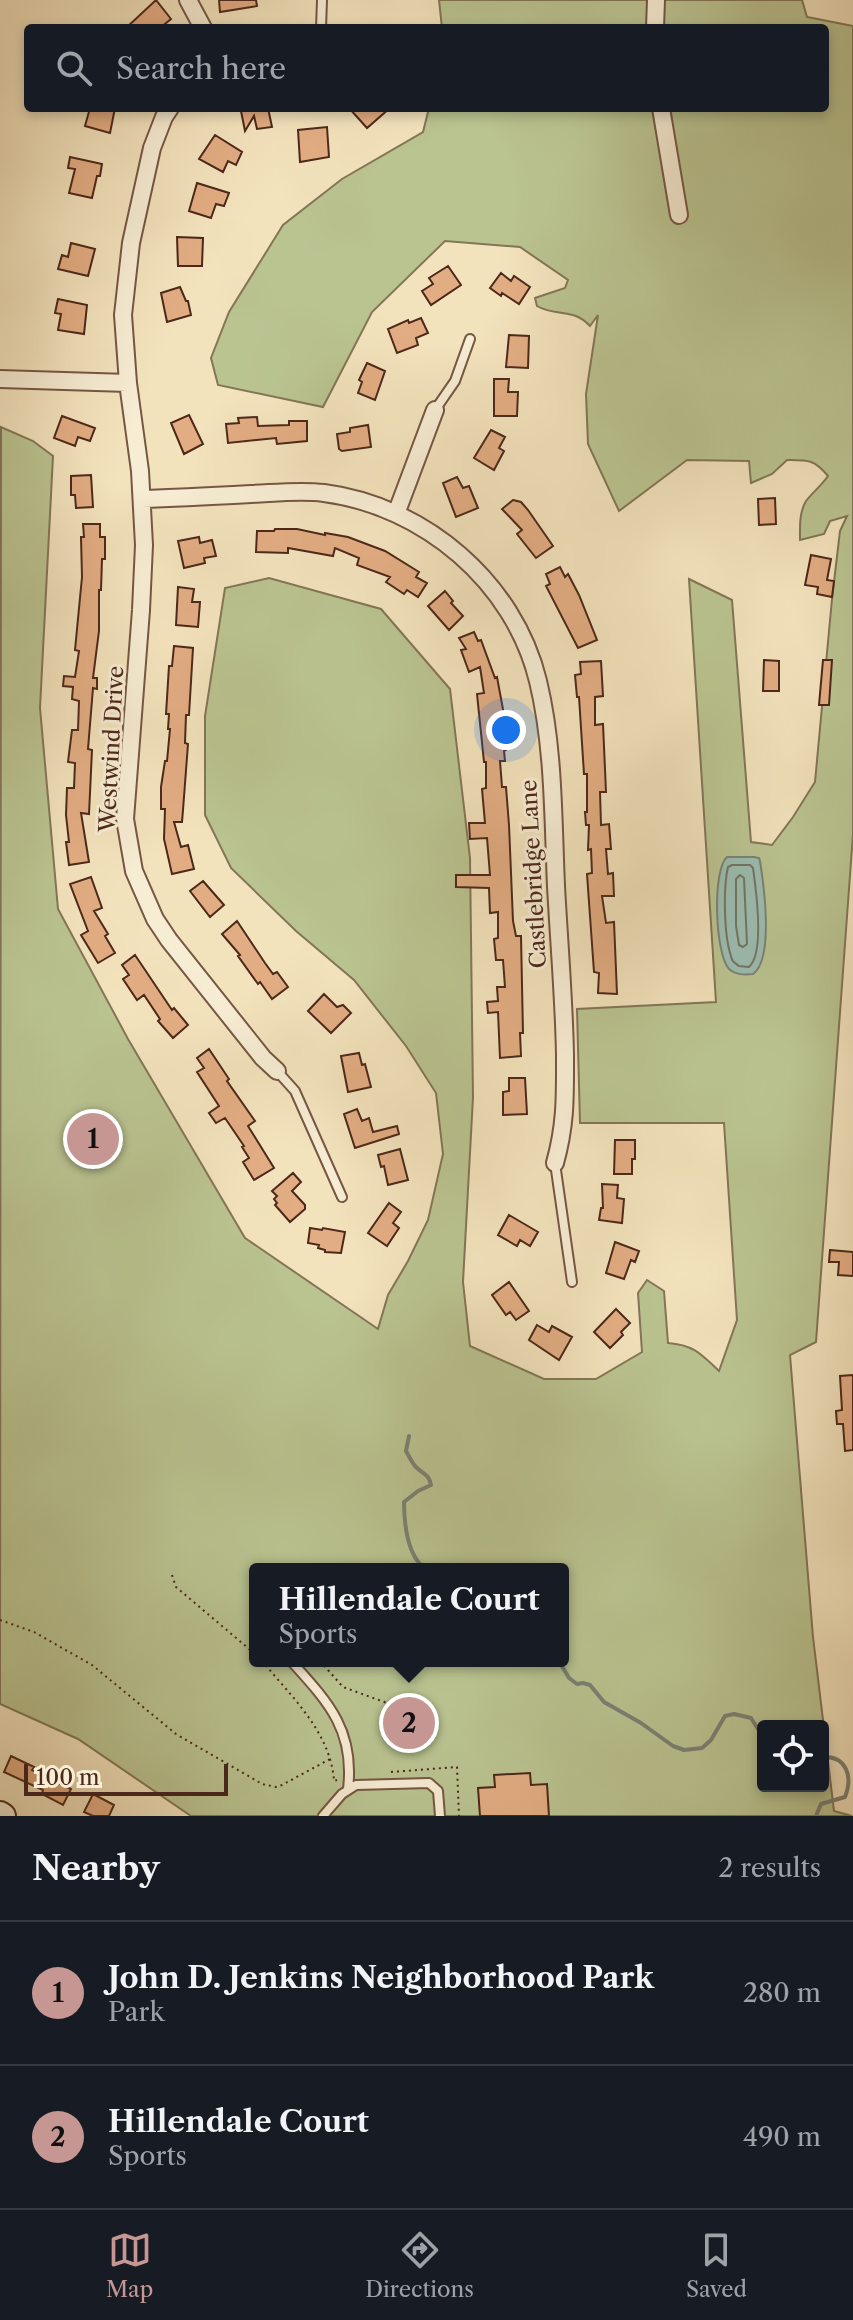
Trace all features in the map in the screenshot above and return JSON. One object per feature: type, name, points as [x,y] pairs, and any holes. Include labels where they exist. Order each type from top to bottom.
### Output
[{"type":"street","points":[[188,0],[201,24]]},
{"type":"street","points":[[655,24],[656,0]]},
{"type":"street","name":"Westwind Drive","points":[[167,112],[152,148],[131,243],[123,315],[144,545],[125,819],[134,871],[143,895],[169,940],[263,1058],[277,1071]]},
{"type":"street","points":[[662,112],[679,215]]},
{"type":"street","points":[[0,379],[128,383]]},
{"type":"street","points":[[396,514],[435,410]]},
{"type":"street","name":"Castlebridge Lane","points":[[142,499],[294,492],[350,498],[396,514],[448,544],[485,580],[518,629],[538,680],[550,776],[564,1025],[565,1115],[555,1163]]},
{"type":"lane","points":[[321,24],[322,0]]},
{"type":"lane","points":[[435,410],[455,381],[470,339]]},
{"type":"lane","points":[[277,1071],[295,1091],[342,1197]]},
{"type":"lane","points":[[555,1163],[572,1282]]},
{"type":"lane","points":[[296,1667],[322,1696],[342,1727],[349,1758],[348,1789]]},
{"type":"lane","points":[[323,1816],[348,1789],[364,1784],[429,1783],[438,1791],[440,1816]]},
{"type":"path","points":[[172,1575],[176,1587],[249,1649]]},
{"type":"path","points":[[0,1620],[34,1632],[92,1665],[176,1734],[262,1784],[282,1785],[330,1759]]},
{"type":"path","points":[[267,1667],[313,1725],[330,1759],[334,1781]]},
{"type":"path","points":[[325,1667],[343,1687],[387,1703]]},
{"type":"green space","points":[[439,0],[802,0],[807,17],[853,26],[853,834],[816,1342],[790,1355],[813,1637],[823,1720],[757,1720],[757,1792],[829,1792],[829,1770],[834,1811],[852,1816],[191,1816],[78,1739],[0,1704],[1,427],[33,441],[53,456],[40,708],[58,909],[128,1039],[245,1238],[378,1329],[388,1295],[428,1220],[443,1154],[436,1093],[406,1046],[354,980],[296,931],[231,868],[205,815],[205,716],[225,588],[269,578],[381,609],[450,689],[470,858],[473,1097],[463,1282],[470,1346],[544,1379],[596,1379],[642,1352],[638,1293],[647,1280],[664,1291],[668,1343],[696,1351],[719,1371],[737,1320],[724,1123],[580,1123],[577,1009],[716,1002],[689,579],[732,600],[751,842],[772,845],[815,782],[840,531],[847,516],[830,521],[824,534],[800,540],[802,510],[828,476],[819,466],[800,460],[787,460],[772,474],[751,483],[749,461],[687,460],[619,511],[588,444],[586,394],[598,315],[590,326],[577,316],[537,306],[535,298],[565,288],[568,280],[520,247],[445,241],[372,312],[323,407],[218,385],[211,358],[229,312],[283,225],[342,179],[423,132],[428,112],[829,112],[829,24],[442,24]]},
{"type":"water","points":[[727,857],[754,857],[760,861],[765,938],[764,954],[753,974],[740,974],[729,969],[721,947],[717,894],[722,865]]},
{"type":"building","points":[[156,0],[171,19],[165,24],[130,24]]},
{"type":"building","points":[[219,0],[256,0],[257,6],[220,12]]},
{"type":"building","points":[[89,112],[114,112],[110,133],[85,126]]},
{"type":"building","points":[[241,112],[269,112],[272,127],[257,129],[254,116],[245,131]]},
{"type":"building","points":[[353,112],[385,112],[367,128]]},
{"type":"building","points":[[327,127],[329,157],[300,162],[298,130]]},
{"type":"building","points":[[215,135],[242,152],[236,165],[228,161],[223,172],[199,159]]},
{"type":"building","points":[[70,157],[102,164],[92,198],[69,193],[75,169],[68,168]]},
{"type":"building","points":[[197,183],[229,193],[224,206],[216,204],[211,218],[189,211]]},
{"type":"building","points":[[177,237],[203,238],[202,266],[178,266]]},
{"type":"building","points":[[71,243],[95,249],[88,276],[58,269],[62,255],[68,257]]},
{"type":"building","points":[[448,266],[461,285],[431,305],[422,291],[433,284],[429,278]]},
{"type":"building","points":[[501,273],[511,281],[514,276],[530,287],[519,304],[490,288]]},
{"type":"building","points":[[180,287],[191,315],[167,322],[161,293]]},
{"type":"building","points":[[58,299],[87,305],[84,334],[58,330],[61,314],[55,313]]},
{"type":"building","points":[[421,318],[428,333],[416,338],[418,345],[397,353],[388,329]]},
{"type":"building","points":[[509,335],[529,336],[528,368],[506,367]]},
{"type":"building","points":[[367,363],[385,371],[375,400],[358,393],[362,382],[359,380]]},
{"type":"building","points":[[494,379],[509,379],[508,392],[518,392],[517,416],[494,416]]},
{"type":"building","points":[[189,415],[203,444],[184,454],[171,423]]},
{"type":"building","points":[[62,416],[95,428],[90,441],[78,437],[75,446],[54,438]]},
{"type":"building","points":[[257,417],[258,426],[307,421],[307,441],[277,444],[276,438],[228,443],[226,424],[239,423],[238,418]]},
{"type":"building","points":[[368,425],[371,447],[339,449],[337,434]]},
{"type":"building","points":[[491,430],[505,437],[499,448],[504,451],[494,470],[474,458]]},
{"type":"building","points":[[91,475],[93,507],[76,508],[75,495],[71,495],[71,476]]},
{"type":"building","points":[[457,477],[463,488],[469,486],[478,508],[456,517],[443,483]]},
{"type":"building","points":[[775,498],[776,524],[759,525],[758,499]]},
{"type":"building","points":[[513,500],[521,502],[528,510],[553,546],[536,558],[517,534],[522,530],[502,509]]},
{"type":"building","points":[[83,524],[100,524],[100,537],[105,537],[105,559],[102,559],[99,631],[93,678],[97,678],[97,689],[93,688],[88,749],[92,750],[89,814],[81,813],[89,862],[69,865],[66,842],[69,842],[67,788],[74,788],[75,763],[68,762],[72,730],[78,730],[79,701],[72,699],[73,687],[63,686],[64,676],[75,677],[79,651],[75,650]]},
{"type":"building","points":[[275,529],[348,537],[385,551],[419,572],[416,577],[427,583],[418,597],[407,590],[404,594],[386,582],[390,577],[357,565],[359,558],[335,548],[333,556],[288,548],[288,553],[256,552],[257,531]]},
{"type":"building","points":[[199,537],[200,543],[212,540],[216,556],[204,558],[205,563],[184,568],[178,541]]},
{"type":"building","points":[[811,555],[831,559],[827,580],[834,581],[832,597],[817,594],[818,587],[805,585]]},
{"type":"building","points":[[560,567],[565,577],[568,574],[579,595],[597,640],[578,648],[546,586],[550,584],[546,574]]},
{"type":"building","points":[[178,587],[194,589],[192,602],[200,602],[198,627],[176,625]]},
{"type":"building","points":[[445,591],[463,616],[449,630],[428,606]]},
{"type":"building","points":[[474,632],[478,641],[481,640],[497,677],[505,720],[505,761],[500,761],[502,787],[506,787],[513,921],[516,936],[521,936],[521,1056],[500,1058],[498,1012],[488,1013],[487,1002],[498,1001],[497,987],[505,987],[503,960],[496,960],[494,939],[498,938],[498,912],[490,913],[489,888],[456,887],[456,875],[490,875],[487,838],[470,839],[469,823],[485,823],[482,789],[486,788],[486,762],[477,694],[484,693],[480,667],[469,672],[461,650],[466,649],[459,638]]},
{"type":"building","points":[[174,646],[193,648],[189,715],[186,715],[185,743],[188,744],[182,822],[174,822],[181,847],[188,845],[194,869],[172,874],[164,839],[165,809],[161,809],[161,787],[170,729],[169,714],[166,714],[169,666],[172,666]]},
{"type":"building","points":[[764,660],[779,661],[779,691],[763,691]]},
{"type":"building","points":[[823,660],[832,660],[829,705],[819,705]]},
{"type":"building","points":[[601,661],[603,696],[595,697],[595,725],[603,724],[606,792],[600,792],[601,825],[609,824],[611,849],[606,849],[608,874],[613,873],[614,896],[602,896],[606,923],[614,922],[617,994],[598,993],[599,973],[594,972],[587,874],[592,873],[591,849],[588,850],[589,825],[586,825],[585,812],[587,774],[584,774],[575,675],[581,674],[580,662]]},
{"type":"building","points":[[91,877],[102,908],[94,911],[115,953],[98,963],[81,935],[88,931],[70,884]]},
{"type":"building","points":[[203,881],[224,905],[210,917],[190,891]]},
{"type":"building","points":[[237,921],[273,974],[277,972],[288,987],[272,999],[222,934]]},
{"type":"building","points":[[135,955],[172,1010],[174,1008],[188,1025],[173,1038],[158,1021],[160,1019],[144,995],[137,1000],[123,979],[129,975],[122,965]]},
{"type":"building","points":[[324,994],[337,1007],[343,1005],[351,1013],[331,1033],[308,1011]]},
{"type":"building","points":[[209,1049],[255,1121],[248,1126],[274,1168],[254,1180],[243,1162],[249,1158],[244,1146],[225,1118],[216,1123],[209,1113],[219,1106],[197,1072],[204,1068],[197,1058]]},
{"type":"building","points":[[359,1053],[371,1087],[348,1092],[341,1056]]},
{"type":"building","points":[[509,1078],[525,1078],[527,1114],[503,1115],[503,1092],[509,1091]]},
{"type":"building","points":[[357,1109],[362,1121],[369,1118],[373,1132],[397,1126],[399,1134],[355,1148],[344,1114]]},
{"type":"building","points":[[615,1140],[635,1140],[632,1174],[614,1174]]},
{"type":"building","points":[[400,1149],[408,1180],[388,1185],[378,1155]]},
{"type":"building","points":[[293,1173],[301,1182],[292,1191],[305,1209],[290,1222],[275,1205],[277,1196],[272,1191]]},
{"type":"building","points":[[602,1184],[618,1185],[617,1198],[624,1199],[622,1223],[599,1220],[603,1208]]},
{"type":"building","points":[[389,1203],[401,1212],[393,1223],[399,1228],[387,1246],[368,1233]]},
{"type":"building","points":[[509,1215],[538,1232],[530,1246],[520,1240],[517,1246],[498,1235]]},
{"type":"building","points":[[310,1228],[345,1232],[341,1253],[325,1252],[318,1248],[319,1245],[308,1243]]},
{"type":"building","points":[[615,1242],[639,1251],[635,1262],[631,1260],[624,1279],[606,1273]]},
{"type":"building","points":[[830,1250],[853,1252],[853,1276],[838,1275],[839,1262],[829,1262]]},
{"type":"building","points":[[509,1282],[529,1311],[516,1320],[510,1312],[506,1315],[492,1295]]},
{"type":"building","points":[[616,1309],[630,1323],[610,1348],[594,1332]]},
{"type":"building","points":[[537,1325],[549,1332],[552,1326],[572,1337],[559,1360],[529,1340]]},
{"type":"building","points":[[853,1375],[853,1450],[845,1451],[843,1424],[837,1424],[836,1411],[842,1410],[840,1376]]},
{"type":"building","points":[[11,1756],[71,1789],[63,1805],[42,1794],[43,1790],[4,1772]]},
{"type":"building","points":[[530,1773],[531,1785],[547,1784],[549,1816],[480,1816],[478,1788],[495,1787],[494,1775]]},
{"type":"building","points":[[93,1794],[114,1805],[109,1816],[93,1816],[84,1812]]},
{"type":"waterway","points":[[409,1436],[406,1451],[431,1485],[404,1502],[406,1529],[411,1548],[420,1563]]},
{"type":"waterway","points":[[563,1667],[577,1684],[590,1685],[604,1702],[684,1750],[702,1748],[711,1740],[725,1716],[734,1714],[751,1718],[757,1728]]},
{"type":"waterway","points":[[816,1816],[821,1804],[845,1797],[847,1789],[846,1769],[838,1760],[829,1758]]},
{"type":"place","name":"John D. Jenkins Neighborhood Park","points":[[93,1139]]},
{"type":"place","name":"Hillendale Court","points":[[409,1723]]}]
